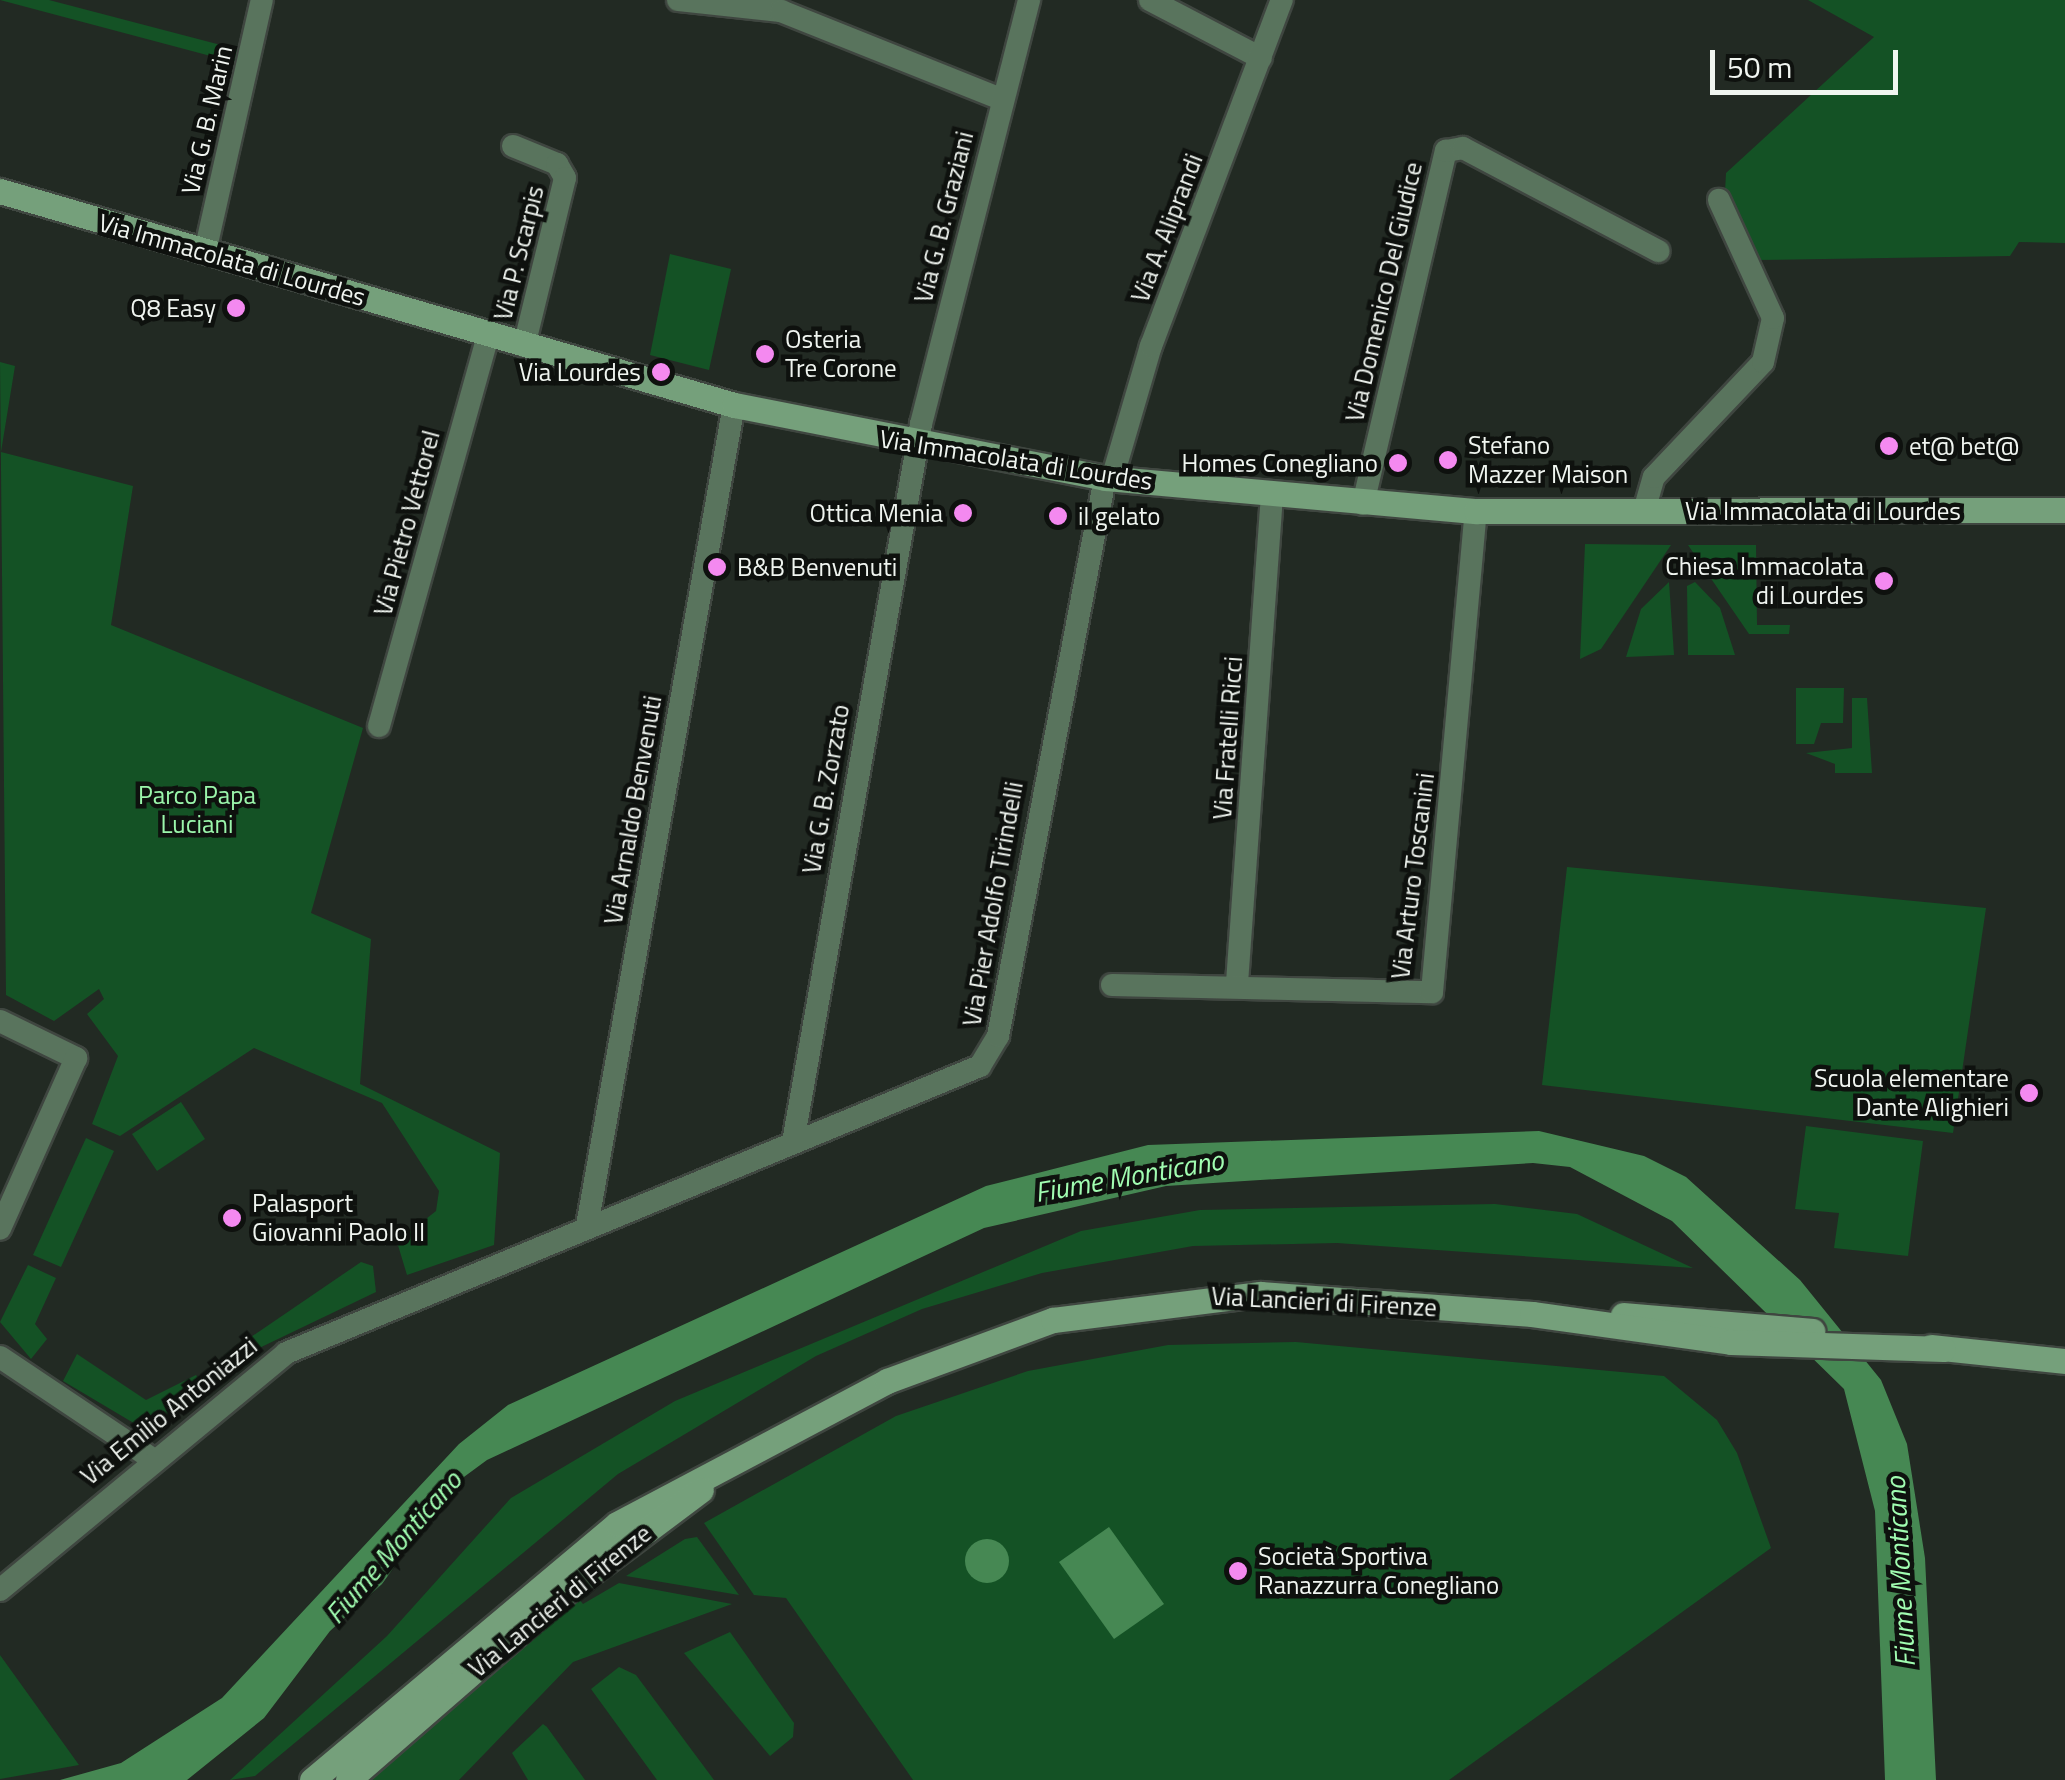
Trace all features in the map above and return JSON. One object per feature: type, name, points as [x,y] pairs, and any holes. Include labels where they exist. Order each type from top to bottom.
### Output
[{"type":"main road","name":"Via Immacolata di Lourdes","points":[[0,191],[734,405],[918,448],[1108,479],[1476,511],[2065,510]]},
{"type":"main road","name":"Via Lancieri di Firenze","points":[[315,1780],[574,1553],[782,1433],[991,1336],[1127,1305],[1260,1294],[1532,1314],[1707,1316],[1876,1343],[2065,1361]]},
{"type":"main road","name":"Via Lancieri di Firenze","points":[[1532,1314],[1730,1342],[1876,1343]]},
{"type":"main road","name":"Via Lancieri di Firenze","points":[[348,1780],[557,1598],[782,1433]]},
{"type":"street","name":"Via G. B. Marin","points":[[206,252],[262,0]]},
{"type":"street","points":[[678,0],[781,11],[1002,98]]},
{"type":"street","name":"Via G. B. Graziani","points":[[918,448],[1028,0]]},
{"type":"street","points":[[1150,0],[1261,58]]},
{"type":"street","name":"Via A. Aliprandi","points":[[1108,479],[1151,346],[1282,0]]},
{"type":"street","name":"Via P. Scarpis","points":[[513,146],[556,164],[566,178],[524,346]]},
{"type":"street","name":"Via Domenico Del Giudice","points":[[1363,504],[1446,151],[1462,148],[1658,251]]},
{"type":"street","points":[[1644,512],[1648,486],[1766,347],[1773,318],[1719,200]]},
{"type":"street","name":"Via Pietro Vettorel","points":[[379,726],[488,335]]},
{"type":"street","name":"Via Arnaldo Benvenuti","points":[[587,1226],[734,405]]},
{"type":"street","name":"Via G. B. Zorzato","points":[[793,1142],[918,448]]},
{"type":"street","name":"Via Pier Adolfo Tirindelli","points":[[503,1261],[980,1066],[992,1052],[1108,479]]},
{"type":"street","name":"Via Fratelli Ricci","points":[[1238,984],[1272,496]]},
{"type":"street","name":"Via Arturo Toscanini","points":[[1112,985],[1238,984],[1432,992],[1476,511]]},
{"type":"street","points":[[0,1021],[76,1058],[0,1229]]},
{"type":"street","name":"Via Emilio Antoniazzi","points":[[0,1590],[151,1458],[286,1353],[503,1261]]},
{"type":"street","points":[[0,1357],[151,1458]]},
{"type":"green space","points":[[0,0],[49,0],[240,50],[237,63]]},
{"type":"green space","points":[[1808,0],[2065,0],[2065,243],[2019,242],[2010,256],[1757,260],[1725,192],[1726,173],[1874,37]]},
{"type":"green space","points":[[670,254],[731,269],[709,370],[650,355]]},
{"type":"green space","name":"Parco Papa Luciani","points":[[0,362],[15,366],[1,452],[133,486],[111,625],[363,728],[311,913],[371,939],[360,1084],[500,1153],[494,1245],[407,1275],[397,1242],[436,1211],[439,1191],[382,1103],[254,1048],[120,1136],[92,1124],[118,1056],[87,1014],[104,999],[99,989],[54,1021],[6,995]]},
{"type":"green space","points":[[1585,544],[1671,545],[1601,649],[1580,659]]},
{"type":"green space","points":[[1688,545],[1756,545],[1757,625],[1790,625],[1789,634],[1749,634]]},
{"type":"green space","points":[[1669,582],[1674,655],[1626,657],[1641,609]]},
{"type":"green space","points":[[1695,582],[1720,608],[1735,655],[1688,655],[1687,586]]},
{"type":"green space","points":[[1796,688],[1844,688],[1843,723],[1821,723],[1814,744],[1796,744]]},
{"type":"green space","points":[[1852,698],[1867,698],[1872,773],[1835,773],[1835,764],[1806,753],[1852,748]]},
{"type":"green space","points":[[1567,867],[1986,908],[1953,1133],[1542,1085]]},
{"type":"green space","points":[[181,1102],[205,1139],[157,1171],[132,1134]]},
{"type":"green space","points":[[1806,1126],[1923,1141],[1908,1256],[1834,1248],[1839,1213],[1795,1209]]},
{"type":"green space","points":[[86,1138],[114,1151],[61,1267],[33,1255]]},
{"type":"green space","points":[[1495,1204],[1577,1214],[1693,1268],[1337,1243],[1193,1246],[1042,1273],[922,1309],[816,1356],[618,1474],[255,1776],[230,1780],[387,1636],[511,1498],[675,1401],[1081,1231],[1200,1210]]},
{"type":"green space","points":[[361,1262],[373,1266],[376,1292],[228,1363],[226,1354]]},
{"type":"green space","points":[[28,1265],[56,1278],[35,1324],[47,1339],[31,1359],[0,1322]]},
{"type":"green space","name":"Società Sportiva Ranazzurra Conegliano","points":[[1296,1342],[1664,1376],[1717,1420],[1737,1453],[1771,1548],[1449,1780],[913,1780],[786,1598],[754,1595],[704,1523],[896,1416],[1028,1371],[1168,1345]]},
{"type":"green space","points":[[77,1354],[146,1400],[196,1375],[204,1386],[161,1421],[137,1425],[63,1381]]},
{"type":"green space","points":[[697,1537],[739,1595],[626,1576],[685,1539]]},
{"type":"green space","points":[[619,1583],[732,1604],[573,1662],[459,1780],[362,1780],[577,1597],[583,1604]]},
{"type":"green space","points":[[730,1632],[794,1723],[793,1737],[770,1756],[684,1653]]},
{"type":"green space","points":[[0,1655],[79,1765],[0,1779]]},
{"type":"green space","points":[[619,1667],[636,1675],[714,1780],[657,1780],[591,1689]]},
{"type":"green space","points":[[543,1724],[585,1780],[528,1780],[512,1753]]},
{"type":"water","name":"Fiume Monticano","points":[[1539,1131],[1644,1156],[1686,1177],[1800,1280],[1881,1380],[1907,1444],[1925,1558],[1936,1780],[1885,1780],[1875,1511],[1844,1389],[1672,1221],[1570,1167],[1533,1163],[1166,1186],[984,1228],[487,1460],[453,1485],[382,1584],[330,1631],[264,1718],[187,1780],[60,1780],[121,1763],[222,1698],[459,1444],[508,1405],[986,1186],[1148,1145]]},
{"type":"water","points":[[1109,1527],[1164,1604],[1114,1639],[1059,1562]]},
{"type":"water","points":[[987,1539],[1002,1546],[1009,1561],[1002,1576],[987,1583],[972,1576],[965,1561],[972,1546]]},
{"type":"place","name":"Q8 Easy","points":[[236,308]]},
{"type":"place","name":"Osteria Tre Corone","points":[[765,354]]},
{"type":"place","name":"Via Lourdes","points":[[661,372]]},
{"type":"place","name":"et@ bet@","points":[[1889,446]]},
{"type":"place","name":"Stefano Mazzer Maison","points":[[1448,460]]},
{"type":"place","name":"Homes Conegliano","points":[[1398,463]]},
{"type":"place","name":"Ottica Menia","points":[[963,513]]},
{"type":"place","name":"il gelato","points":[[1058,516]]},
{"type":"place","name":"B&B Benvenuti","points":[[717,567]]},
{"type":"place","name":"Chiesa Immacolata di Lourdes","points":[[1884,581]]},
{"type":"place","name":"Scuola elementare Dante Alighieri","points":[[2029,1093]]},
{"type":"place","name":"Palasport Giovanni Paolo II","points":[[232,1218]]},
{"type":"place","name":"Società Sportiva Ranazzurra Conegliano","points":[[1238,1571]]}]
